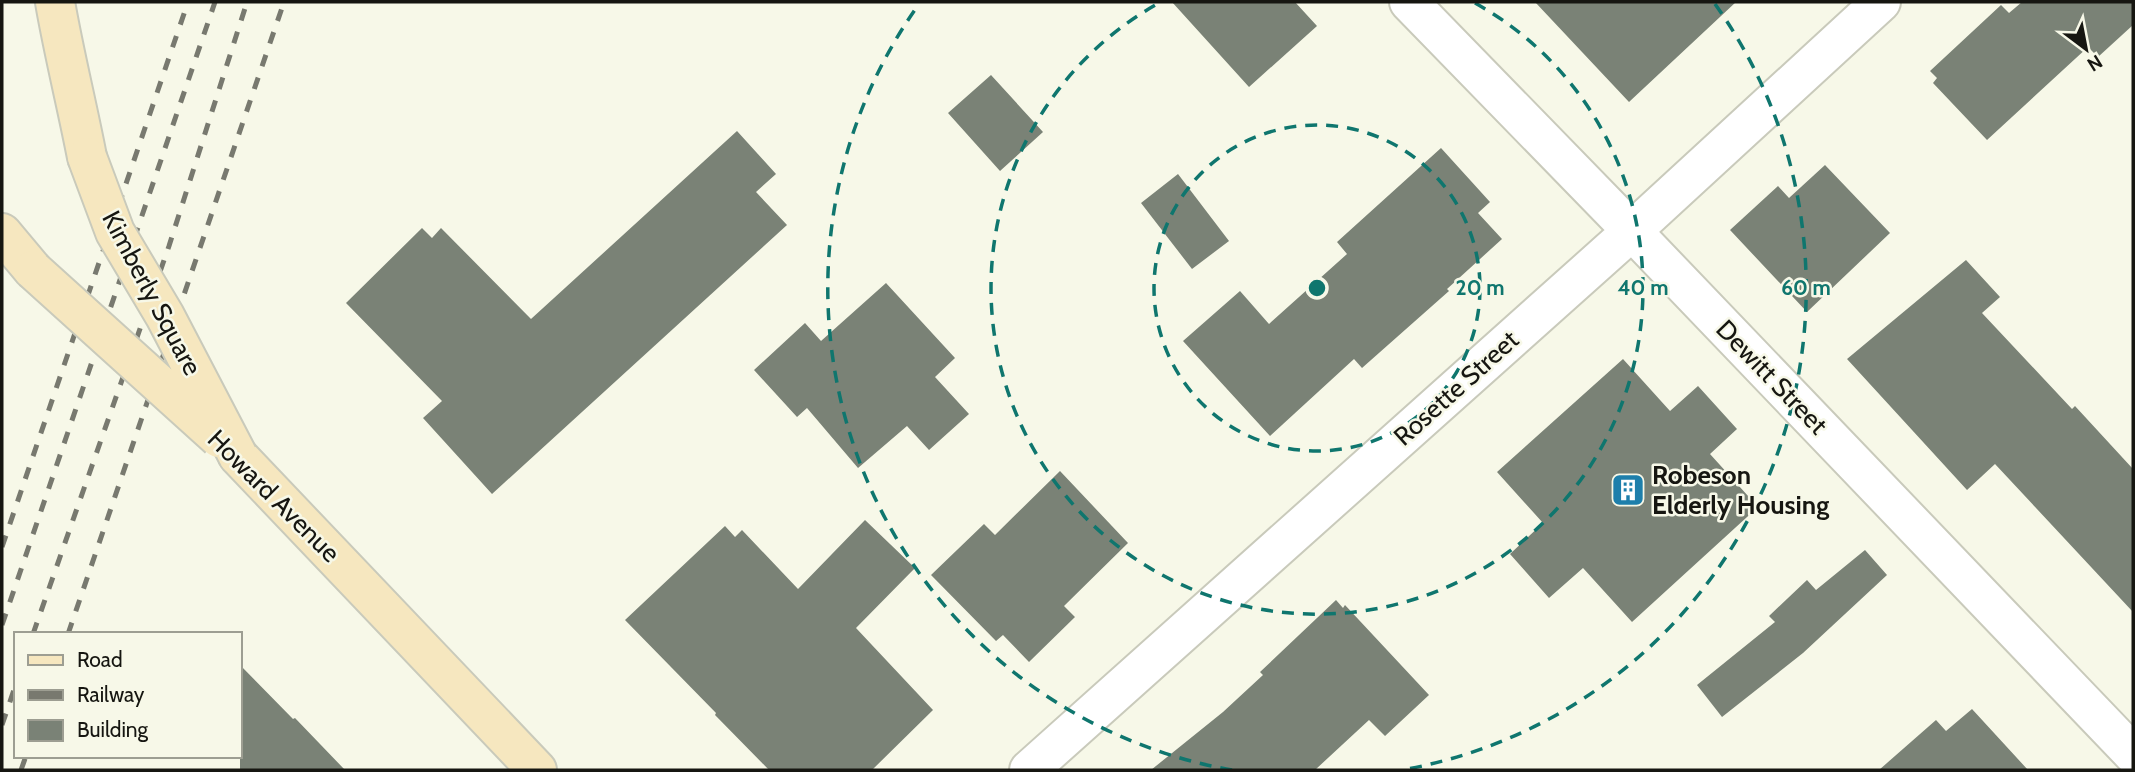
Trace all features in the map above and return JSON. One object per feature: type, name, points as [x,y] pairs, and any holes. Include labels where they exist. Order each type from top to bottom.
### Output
[{"type":"main road","name":"Kimberly Square","points":[[55,2],[61,44],[75,92],[87,157],[115,232],[165,316],[238,456]]},
{"type":"main road","name":"Howard Avenue","points":[[2,233],[33,270],[238,456],[537,770]]},
{"type":"street","name":"Dewitt Street","points":[[1409,2],[2133,754]]},
{"type":"street","name":"Rosette Street","points":[[1029,770],[1632,231],[1881,2]]},
{"type":"building","points":[[1172,2],[1295,2],[1317,26],[1249,87]]},
{"type":"building","points":[[1535,2],[1736,2],[1629,102]]},
{"type":"building","points":[[2022,2],[2133,2],[2133,25],[2098,57],[2088,47],[1987,140],[1933,83],[1937,78],[1930,71],[2001,5],[2009,13]]},
{"type":"building","points":[[991,75],[1043,132],[1000,171],[948,113]]},
{"type":"building","points":[[737,131],[776,174],[756,192],[787,225],[492,494],[423,418],[442,401],[346,303],[422,228],[432,238],[441,228],[531,319]]},
{"type":"building","points":[[1441,148],[1490,202],[1478,213],[1502,239],[1447,289],[1449,291],[1362,368],[1354,359],[1270,436],[1183,341],[1240,291],[1269,324],[1347,254],[1337,242]]},
{"type":"building","points":[[1825,165],[1890,233],[1807,312],[1730,230],[1778,186],[1789,198]]},
{"type":"building","points":[[1178,174],[1229,241],[1192,269],[1141,203]]},
{"type":"building","points":[[1966,260],[2000,297],[1982,313],[2072,409],[2075,406],[2133,469],[2133,612],[1995,464],[1967,490],[1847,359]]},
{"type":"building","points":[[886,283],[955,358],[935,377],[969,414],[929,450],[907,426],[858,468],[807,408],[797,417],[754,370],[805,323],[821,341]]},
{"type":"building","name":"Robeson Elderly Housing","points":[[1623,359],[1670,411],[1698,386],[1737,429],[1710,454],[1758,507],[1632,622],[1583,568],[1549,598],[1510,554],[1543,523],[1497,472]]},
{"type":"building","points":[[1060,471],[1128,543],[1064,606],[1075,617],[1029,662],[1003,635],[996,641],[931,575],[984,524],[995,535]]},
{"type":"building","points":[[865,520],[915,568],[856,628],[933,710],[872,770],[769,770],[625,620],[725,526],[735,537],[742,530],[798,589]]},
{"type":"building","points":[[1865,550],[1887,575],[1803,653],[1722,717],[1697,685],[1775,622],[1769,616],[1807,580],[1816,590]]},
{"type":"building","points":[[1336,600],[1343,608],[1345,605],[1429,695],[1385,736],[1369,720],[1315,770],[1151,770],[1223,712],[1263,675],[1260,672]]},
{"type":"building","points":[[242,667],[345,770],[240,770]]},
{"type":"building","points":[[1972,709],[2028,770],[1879,770],[1936,720],[1946,731]]},
{"type":"railway","points":[[2,547],[188,2]]},
{"type":"railway","points":[[2,625],[215,2]]},
{"type":"railway","points":[[34,632],[169,246],[247,2]]},
{"type":"railway","points":[[69,632],[284,2]]},
{"type":"railway","points":[[2,725],[14,690]]},
{"type":"railway","points":[[21,770],[25,758]]},
{"type":"place","name":"Robeson Elderly Housing","points":[[1628,490]]}]
